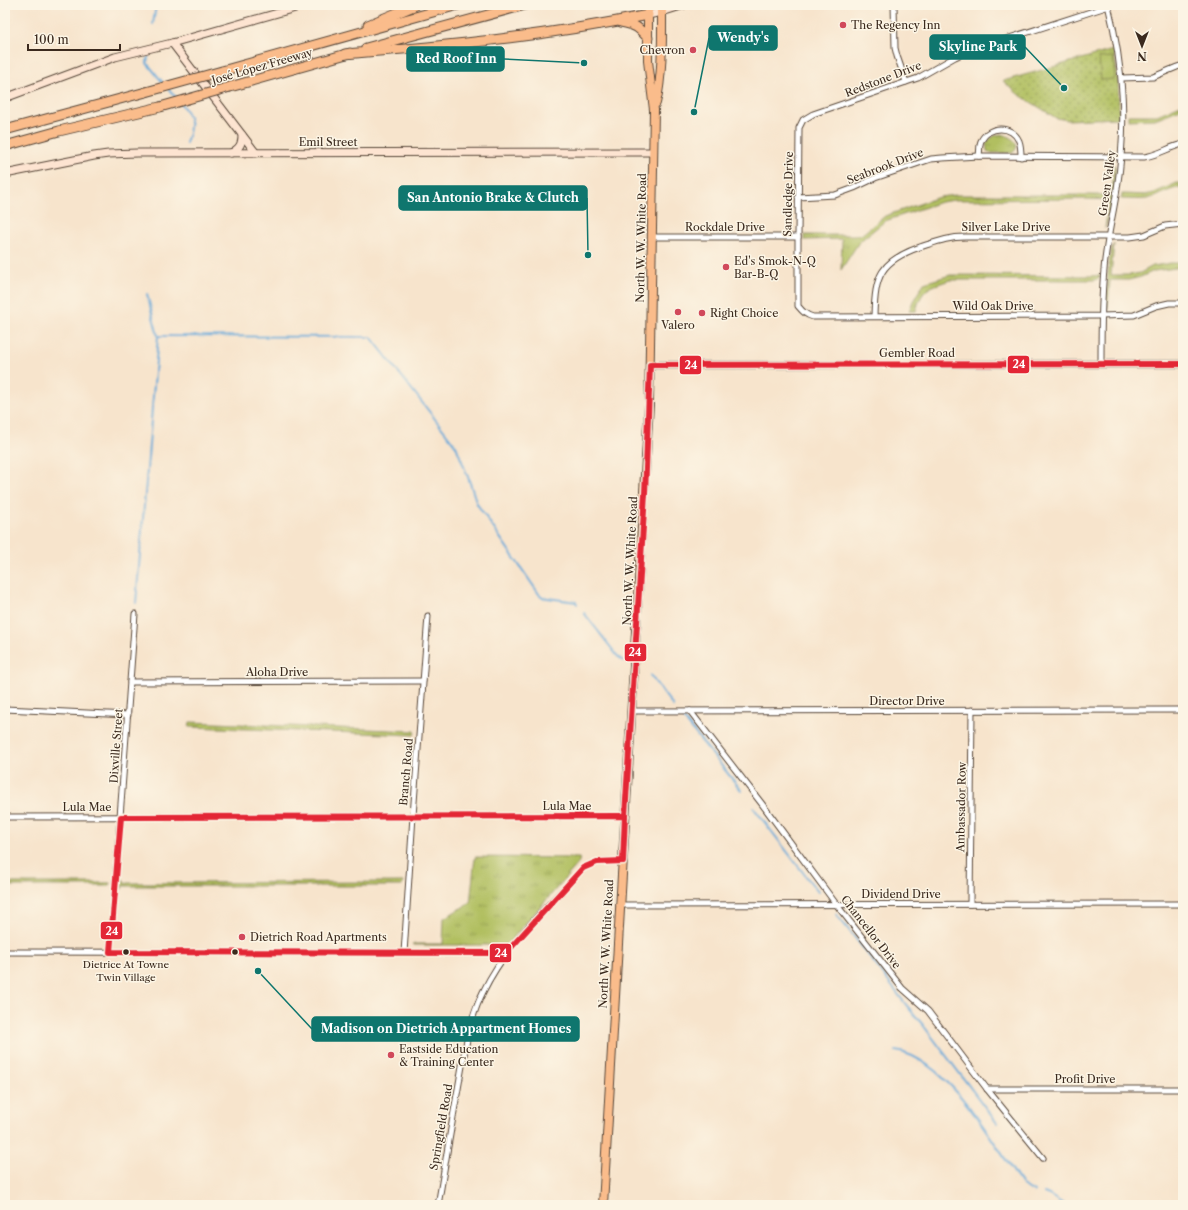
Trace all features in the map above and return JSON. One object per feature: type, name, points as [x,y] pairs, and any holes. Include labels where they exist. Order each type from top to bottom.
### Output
[{"type":"highway","points":[[344,36],[380,19],[416,5]]},
{"type":"highway","name":"José López Freeway","points":[[5,130],[458,5]]},
{"type":"highway","name":"José López Freeway","points":[[5,146],[59,131],[160,107],[345,54],[525,5]]},
{"type":"highway","points":[[345,54],[502,39],[616,22],[648,15]]},
{"type":"highway","points":[[616,22],[631,24],[638,27],[648,38]]},
{"type":"main road","points":[[5,98],[115,57],[172,43],[306,5]]},
{"type":"main road","name":"North W. W. White Road","points":[[603,1205],[647,454],[654,152],[654,110],[648,61],[648,5]]},
{"type":"main road","points":[[648,15],[662,9],[684,5]]},
{"type":"main road","name":"North W. W. White Road","points":[[654,110],[659,83],[662,9]]},
{"type":"main road","points":[[172,43],[256,154]]},
{"type":"main road","points":[[231,154],[240,147],[242,143],[242,134]]},
{"type":"main road","name":"Emil Street","points":[[5,174],[108,154],[137,153],[256,154],[654,152]]},
{"type":"main road","name":"Gembler Road","points":[[650,365],[1183,364]]},
{"type":"street","points":[[894,5],[896,56],[906,82]]},
{"type":"street","name":"Redstone Drive","points":[[801,124],[803,120],[813,114],[918,78],[966,52],[1108,6]]},
{"type":"street","name":"Green Valley","points":[[1101,364],[1101,316],[1104,269],[1117,191],[1123,132],[1122,78],[1114,29],[1108,6]]},
{"type":"street","points":[[1122,78],[1154,77],[1183,65]]},
{"type":"street","name":"Sandledge Drive","points":[[801,124],[798,197],[798,306],[802,312]]},
{"type":"street","points":[[979,156],[980,144],[984,136],[989,132],[1000,129],[1009,131],[1018,139],[1021,157]]},
{"type":"street","name":"Seabrook Drive","points":[[798,197],[835,195],[875,178],[930,160],[942,158],[979,156],[1151,156],[1183,144]]},
{"type":"street","name":"Silver Lake Drive","points":[[874,316],[875,290],[886,266],[891,260],[906,252],[936,241],[953,237],[1138,236],[1165,226],[1183,224]]},
{"type":"street","name":"Rockdale Drive","points":[[652,237],[798,237]]},
{"type":"street","name":"Wild Oak Drive","points":[[802,312],[807,316],[813,317],[1101,316],[1134,315],[1156,306],[1169,303],[1183,303]]},
{"type":"street","name":"Dixville Street","points":[[110,952],[136,614]]},
{"type":"street","name":"Branch Road","points":[[404,953],[412,816],[428,616]]},
{"type":"street","name":"Aloha Drive","points":[[130,682],[423,681]]},
{"type":"street","points":[[5,708],[128,714]]},
{"type":"street","name":"Ambassador Row","points":[[970,904],[972,710]]},
{"type":"street","name":"Director Drive","points":[[631,711],[1183,710]]},
{"type":"street","name":"Chancellor Drive","points":[[690,711],[836,904],[902,988],[928,1011],[987,1089],[1043,1158]]},
{"type":"street","name":"Lula Mae","points":[[5,817],[626,816]]},
{"type":"street","name":"Springfield Road","points":[[438,1205],[464,1056],[472,1020],[482,993],[506,953],[583,868],[599,862],[623,861]]},
{"type":"street","name":"Dividend Drive","points":[[620,904],[1183,904]]},
{"type":"street","points":[[5,952],[506,953]]},
{"type":"street","name":"Profit Drive","points":[[987,1089],[1183,1089]]},
{"type":"green space","points":[[1113,50],[1118,75],[1119,118],[1068,120],[1056,118],[1018,94],[1003,81]]},
{"type":"green space","points":[[1113,57],[1115,79],[1101,80],[1099,58]]},
{"type":"green space","points":[[1183,104],[1183,108],[1155,119],[1128,120],[1128,115],[1157,115]]},
{"type":"green space","points":[[1001,134],[1012,138],[1017,147],[1015,150],[1012,153],[991,153],[987,151],[986,144],[994,136]]},
{"type":"green space","points":[[1110,164],[1115,166],[1115,178],[1111,207],[1105,228],[1109,200],[955,200],[941,202],[885,221],[859,242],[841,270],[842,239],[804,240],[804,235],[861,235],[885,216],[939,197],[956,195],[1110,195],[1114,167]]},
{"type":"green space","points":[[1177,183],[1183,183],[1183,187],[1147,199],[1121,199],[1122,194],[1150,194]]},
{"type":"green space","points":[[1114,244],[1111,275],[1130,275],[1140,273],[1153,266],[1171,263],[1183,263],[1183,267],[1154,271],[1141,277],[1129,280],[1110,280],[1108,310],[1106,304],[1108,272],[1110,254]]},
{"type":"green space","points":[[950,275],[1100,275],[1099,279],[1094,280],[950,280],[927,290],[921,297],[916,311],[909,311],[924,283]]},
{"type":"green space","points":[[190,722],[415,731],[414,735],[189,727]]},
{"type":"green space","points":[[475,857],[580,858],[578,864],[505,945],[413,945],[412,944],[443,944],[444,918],[470,903]]},
{"type":"green space","points":[[123,879],[126,883],[403,882],[402,886],[124,886],[122,889]]},
{"type":"green space","points":[[5,883],[110,883],[109,886],[5,886]]},
{"type":"waterway","points":[[153,24],[156,5]]},
{"type":"waterway","points":[[148,57],[147,63],[164,84]]},
{"type":"waterway","points":[[168,88],[177,99]]},
{"type":"waterway","points":[[181,104],[188,114],[190,122],[186,143]]},
{"type":"waterway","points":[[136,603],[158,336],[147,294]]},
{"type":"waterway","points":[[158,336],[371,337],[456,446],[477,504],[541,597],[576,602],[577,604]]},
{"type":"waterway","points":[[584,613],[619,658],[623,661]]},
{"type":"waterway","points":[[650,675],[673,706]]},
{"type":"waterway","points":[[683,718],[742,791]]},
{"type":"waterway","points":[[753,807],[818,892]]},
{"type":"waterway","points":[[836,914],[997,1123]]},
{"type":"waterway","points":[[896,1051],[915,1057],[951,1086],[984,1127],[1022,1185],[1034,1192]]},
{"type":"waterway","points":[[1044,1193],[1065,1205]]},
{"type":"transit line","name":"24","points":[[625,816],[645,494],[650,365],[1183,364]]},
{"type":"transit line","name":"24","points":[[625,816],[623,861],[597,862],[583,868],[506,953],[110,952],[121,817],[625,816]]},
{"type":"place","name":"The Regency Inn","points":[[843,25]]},
{"type":"place","name":"Chevron","points":[[693,50]]},
{"type":"place","name":"Red Roof Inn","points":[[584,63]]},
{"type":"place","name":"Skyline Park","points":[[1064,88]]},
{"type":"place","name":"Wendy's","points":[[694,112]]},
{"type":"place","name":"San Antonio Brake & Clutch","points":[[588,255]]},
{"type":"place","name":"Ed's Smok-N-Q Bar-B-Q","points":[[726,267]]},
{"type":"place","name":"Valero","points":[[678,312]]},
{"type":"place","name":"Right Choice","points":[[702,313]]},
{"type":"place","name":"Dietrich Road Apartments","points":[[242,937]]},
{"type":"place","name":"Dietrice At Towne Twin Village","points":[[126,952]]},
{"type":"place","name":"Madison on Dietrich Appartment Homes","points":[[258,971]]},
{"type":"place","name":"Eastside Education & Training Center","points":[[391,1055]]}]
